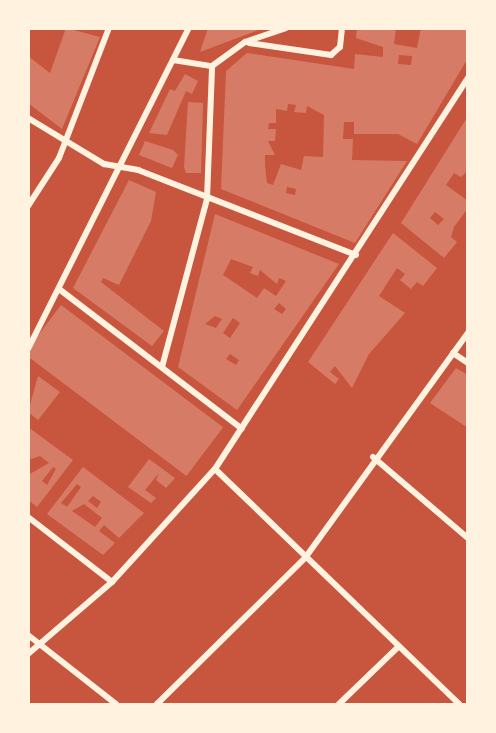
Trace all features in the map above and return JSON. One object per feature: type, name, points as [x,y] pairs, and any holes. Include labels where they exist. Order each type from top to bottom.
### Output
[{"type":"street","points":[[28,206],[65,143],[109,28]]},
{"type":"street","points":[[28,349],[189,28]]},
{"type":"street","points":[[173,60],[212,66],[245,42],[286,28]]},
{"type":"street","points":[[245,42],[331,55],[340,48],[342,28]]},
{"type":"street","points":[[162,368],[207,199],[212,66]]},
{"type":"street","points":[[28,654],[112,582],[215,469],[356,255],[468,78]]},
{"type":"street","points":[[28,118],[65,143],[121,167],[356,255]]},
{"type":"street","points":[[59,290],[242,429]]},
{"type":"street","points":[[157,705],[305,558],[373,458],[468,333]]},
{"type":"street","points":[[453,353],[468,363]]},
{"type":"street","points":[[373,458],[468,538]]},
{"type":"street","points":[[215,469],[459,705]]},
{"type":"street","points":[[28,517],[112,582]]},
{"type":"street","points":[[28,635],[116,705]]},
{"type":"street","points":[[339,705],[399,646]]},
{"type":"building","points":[[66,28],[100,37],[62,129],[28,103],[28,56],[50,73]]},
{"type":"building","points":[[208,28],[261,28],[261,29],[200,52]]},
{"type":"building","points":[[357,28],[396,28],[394,44],[417,48],[421,28],[468,29],[468,58],[417,144],[398,134],[354,134],[354,122],[344,122],[343,139],[353,139],[352,160],[407,161],[355,243],[221,189],[226,71],[247,53],[354,69],[355,54],[383,57],[383,47],[356,38]],"holes":[[[399,55],[412,56],[411,65],[398,64]],[[288,104],[296,105],[294,112],[306,113],[307,106],[324,115],[323,157],[304,156],[301,170],[281,164],[273,185],[267,183],[265,165],[265,155],[275,155],[268,141],[275,141],[276,129],[268,129],[269,123],[276,123],[276,109],[287,111]],[[287,187],[296,189],[295,195],[286,193]]]},
{"type":"building","points":[[185,74],[198,81],[192,94],[186,91],[167,135],[149,133],[170,89],[175,91]]},
{"type":"building","points":[[188,102],[203,103],[201,173],[186,173],[184,167]]},
{"type":"building","points":[[468,116],[468,170],[461,177],[454,173],[446,185],[468,201],[468,208],[454,227],[451,237],[457,242],[444,258],[401,223]],"holes":[[[435,212],[444,219],[438,225],[430,218]]]},
{"type":"building","points":[[145,141],[173,150],[178,155],[172,168],[139,155]]},
{"type":"building","points":[[129,180],[156,192],[151,221],[119,285],[103,278],[101,282],[164,331],[152,346],[73,288]]},
{"type":"building","points":[[215,214],[339,264],[237,410],[178,367]],"holes":[[[231,259],[253,267],[250,273],[258,276],[260,270],[277,284],[279,278],[286,281],[276,296],[264,288],[257,298],[223,275]],[[279,303],[286,309],[282,314],[274,309]],[[215,316],[222,319],[216,328],[205,324]],[[233,318],[240,323],[230,338],[223,333]],[[230,354],[239,360],[236,365],[226,359]]]},
{"type":"building","points":[[393,233],[437,268],[423,286],[417,282],[411,289],[400,280],[405,274],[397,268],[379,296],[405,313],[369,354],[352,388],[335,366],[330,372],[339,379],[335,384],[308,362]]},
{"type":"building","points":[[61,305],[223,427],[186,476],[28,357],[28,349]]},
{"type":"building","points":[[456,368],[468,375],[468,428],[430,403]]},
{"type":"building","points":[[38,376],[60,392],[38,420],[28,412]]},
{"type":"building","points":[[28,427],[73,460],[37,507],[28,500],[28,475],[49,463],[40,456],[28,460]],"holes":[[[53,467],[56,469],[47,485],[42,481]]]},
{"type":"building","points":[[149,459],[175,478],[166,488],[156,480],[159,473],[145,490],[156,498],[151,503],[128,487]]},
{"type":"building","points":[[83,467],[144,513],[119,538],[104,525],[99,531],[115,543],[103,555],[47,514]],"holes":[[[77,484],[81,487],[67,507],[61,503]],[[93,496],[101,502],[97,508],[88,501]],[[84,504],[102,518],[95,527],[72,511]]]}]
